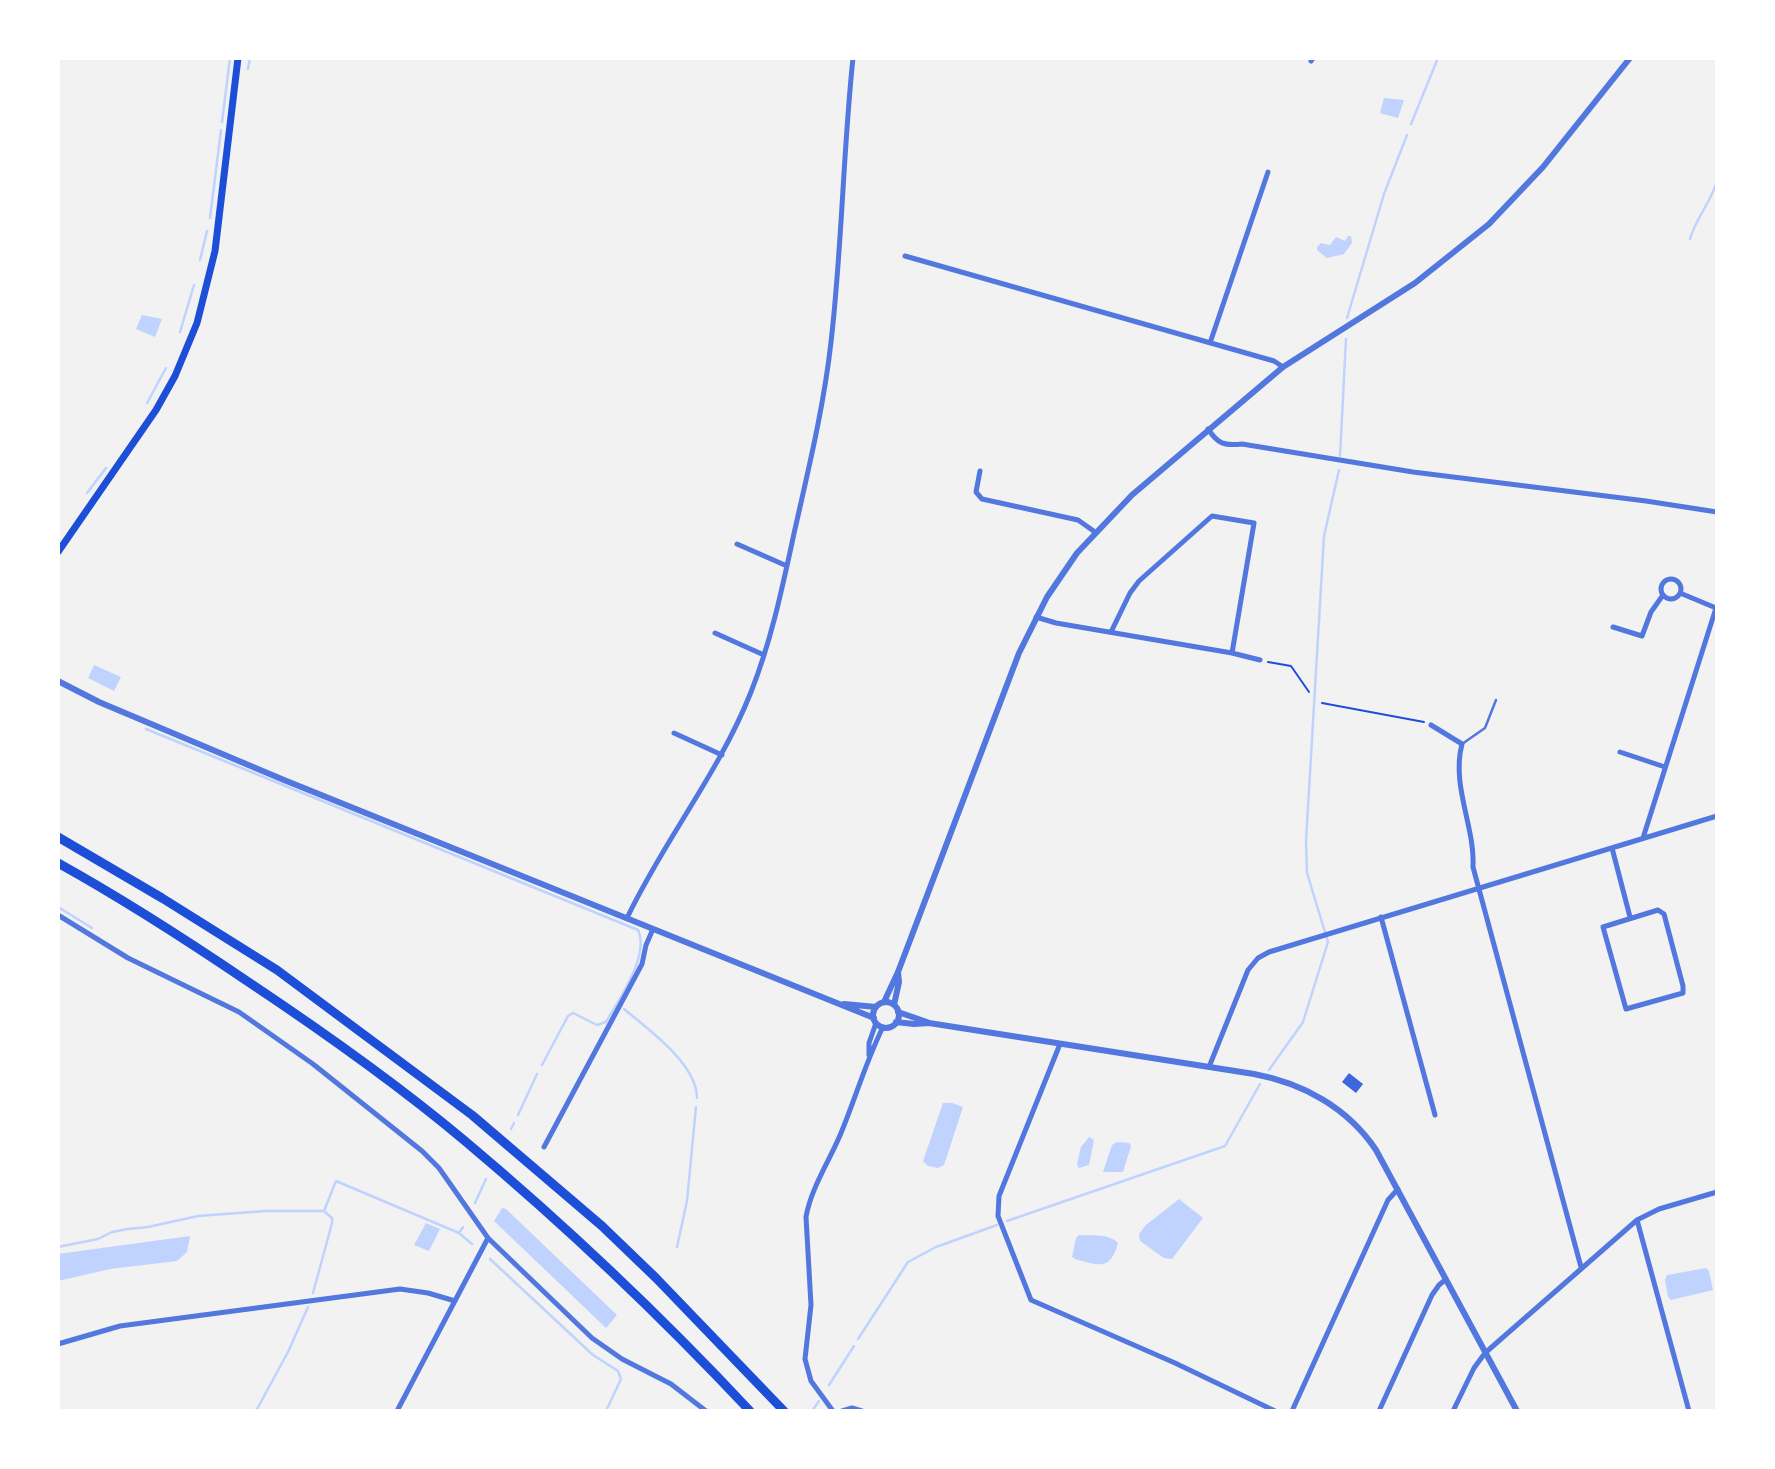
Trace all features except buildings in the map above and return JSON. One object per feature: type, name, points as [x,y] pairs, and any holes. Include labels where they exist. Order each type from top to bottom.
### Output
[{"type":"highway","points":[[58,837],[277,970],[472,1115],[611,1235],[784,1411]]},
{"type":"highway","points":[[58,863],[159,922],[326,1034],[465,1141],[604,1265],[750,1411]]},
{"type":"main road","points":[[58,552],[156,410],[175,376],[197,323],[215,251],[238,58]]},
{"type":"street","points":[[627,918],[657,859],[692,808],[722,755],[740,720],[764,655],[787,566],[819,419],[830,352],[853,58]]},
{"type":"street","points":[[842,1004],[876,1007],[884,1002],[898,972],[1019,653],[1061,573],[1095,532],[1132,495],[1283,367],[1415,283],[1489,224],[1537,175],[1630,58]]},
{"type":"street","points":[[1210,343],[1268,172]]},
{"type":"street","points":[[905,256],[1274,361],[1283,367]]},
{"type":"street","points":[[1208,429],[1216,440],[1228,445],[1242,444],[1413,472],[1717,512]]},
{"type":"street","points":[[980,471],[976,492],[982,499],[1079,520],[1095,532]]},
{"type":"street","points":[[1111,632],[1130,593],[1139,581],[1212,516],[1254,523],[1232,653]]},
{"type":"street","points":[[737,544],[787,566]]},
{"type":"street","points":[[1613,627],[1642,636],[1651,612],[1663,595],[1661,586],[1665,581],[1671,579],[1680,584],[1680,593]]},
{"type":"street","points":[[1663,595],[1671,599],[1680,593]]},
{"type":"street","points":[[1643,838],[1716,608],[1680,593]]},
{"type":"street","points":[[1036,617],[1260,660]]},
{"type":"street","points":[[715,633],[764,655]]},
{"type":"street","points":[[58,681],[99,702],[240,762],[842,1004],[875,1020],[883,1027],[891,1027],[896,1022],[898,972]]},
{"type":"street","points":[[1431,725],[1462,744],[1459,774],[1478,889],[1581,1267]]},
{"type":"street","points":[[674,733],[722,755]]},
{"type":"street","points":[[1620,752],[1665,767]]},
{"type":"street","points":[[1209,1067],[1244,976],[1251,966],[1269,952],[1717,816]]},
{"type":"street","points":[[1612,848],[1630,917]]},
{"type":"street","points":[[1658,910],[1664,914],[1683,986],[1681,995],[1625,1008],[1603,929],[1605,925],[1630,917],[1658,910]]},
{"type":"street","points":[[58,915],[128,958],[239,1012],[313,1064],[422,1151],[444,1174],[488,1238],[602,1346],[671,1384],[706,1411]]},
{"type":"street","points":[[1381,917],[1435,1115]]},
{"type":"street","points":[[544,1147],[642,964],[653,929]]},
{"type":"street","points":[[884,1002],[929,1023]]},
{"type":"street","points":[[869,1055],[876,1007]]},
{"type":"street","points":[[896,1022],[929,1023],[1267,1077],[1297,1086],[1333,1106],[1368,1138],[1517,1411]]},
{"type":"street","points":[[833,1411],[811,1381],[805,1359],[811,1305],[806,1217],[809,1203],[883,1027]]},
{"type":"street","points":[[1060,1044],[999,1196],[998,1216],[1031,1300],[1175,1363],[1275,1411]]},
{"type":"street","points":[[1292,1411],[1388,1200],[1398,1189]]},
{"type":"street","points":[[1454,1411],[1474,1368],[1485,1353],[1637,1220],[1658,1209],[1717,1192]]},
{"type":"street","points":[[1637,1220],[1689,1411]]},
{"type":"street","points":[[397,1411],[488,1238]]},
{"type":"street","points":[[1379,1411],[1432,1295],[1445,1280]]},
{"type":"street","points":[[58,1344],[120,1326],[400,1289],[455,1301]]},
{"type":"street","points":[[842,1411],[852,1408],[862,1411]]},
{"type":"lane","points":[[1462,744],[1485,728],[1496,700]]},
{"type":"path","points":[[1260,660],[1291,666],[1309,692]]},
{"type":"path","points":[[1322,704],[1375,712],[1431,725]]},
{"type":"water","points":[[1384,98],[1404,100],[1398,118],[1380,113]]},
{"type":"water","points":[[1351,236],[1352,243],[1344,254],[1327,258],[1317,250],[1321,243],[1330,245],[1336,237],[1345,241]]},
{"type":"water","points":[[142,315],[162,319],[155,337],[136,329]]},
{"type":"water","points":[[94,665],[121,677],[114,691],[88,678]]},
{"type":"water","points":[[943,1103],[963,1107],[944,1165],[938,1168],[928,1166],[923,1161]]},
{"type":"water","points":[[1089,1137],[1094,1140],[1089,1165],[1079,1168],[1077,1164],[1081,1147]]},
{"type":"water","points":[[1117,1142],[1129,1143],[1131,1146],[1123,1172],[1103,1172],[1112,1145]]},
{"type":"water","points":[[1179,1199],[1203,1218],[1172,1259],[1164,1258],[1140,1241],[1139,1234],[1146,1225]]},
{"type":"water","points":[[502,1208],[617,1315],[606,1328],[494,1221]]},
{"type":"water","points":[[426,1223],[440,1229],[429,1251],[414,1245]]},
{"type":"water","points":[[1079,1235],[1110,1238],[1118,1243],[1111,1259],[1097,1264],[1072,1257]]},
{"type":"water","points":[[190,1236],[187,1252],[177,1261],[110,1269],[58,1281],[58,1254]]},
{"type":"water","points":[[1706,1268],[1713,1290],[1671,1300],[1668,1297],[1665,1280],[1667,1275]]},
{"type":"waterway","points":[[222,122],[230,58]]},
{"type":"waterway","points":[[248,69],[250,58]]},
{"type":"waterway","points":[[1411,124],[1438,58]]},
{"type":"waterway","points":[[210,218],[221,130]]},
{"type":"waterway","points":[[1347,318],[1384,194],[1407,135]]},
{"type":"waterway","points":[[1690,239],[1717,181]]},
{"type":"waterway","points":[[200,260],[207,231]]},
{"type":"waterway","points":[[180,332],[194,285]]},
{"type":"waterway","points":[[1340,456],[1346,339]]},
{"type":"waterway","points":[[147,403],[166,368]]},
{"type":"waterway","points":[[87,493],[106,468]]},
{"type":"waterway","points":[[1269,1070],[1303,1022],[1328,942],[1307,873],[1306,841],[1324,536],[1339,470]]},
{"type":"waterway","points":[[146,729],[638,930],[641,940],[637,964],[606,1022],[597,1025],[573,1013],[568,1016],[542,1065]]},
{"type":"waterway","points":[[58,907],[92,928]]},
{"type":"waterway","points":[[624,1009],[658,1037],[680,1060],[695,1085],[697,1098]]},
{"type":"waterway","points":[[518,1115],[537,1074]]},
{"type":"waterway","points":[[1007,1221],[1225,1146],[1260,1084]]},
{"type":"waterway","points":[[677,1247],[687,1201],[696,1107]]},
{"type":"waterway","points":[[511,1129],[514,1123]]},
{"type":"waterway","points":[[475,1203],[486,1179]]},
{"type":"waterway","points":[[324,1211],[336,1181],[459,1233],[463,1227]]},
{"type":"waterway","points":[[58,1247],[98,1239],[112,1232],[198,1216],[265,1211],[324,1211],[332,1218],[332,1223],[313,1293]]},
{"type":"waterway","points":[[858,1339],[908,1262],[936,1247],[997,1225]]},
{"type":"waterway","points":[[459,1233],[472,1244]]},
{"type":"waterway","points":[[490,1259],[593,1355],[618,1371],[621,1379],[606,1411]]},
{"type":"waterway","points":[[256,1411],[288,1352],[308,1307]]},
{"type":"waterway","points":[[829,1385],[854,1346]]},
{"type":"waterway","points":[[812,1411],[819,1401]]}]
